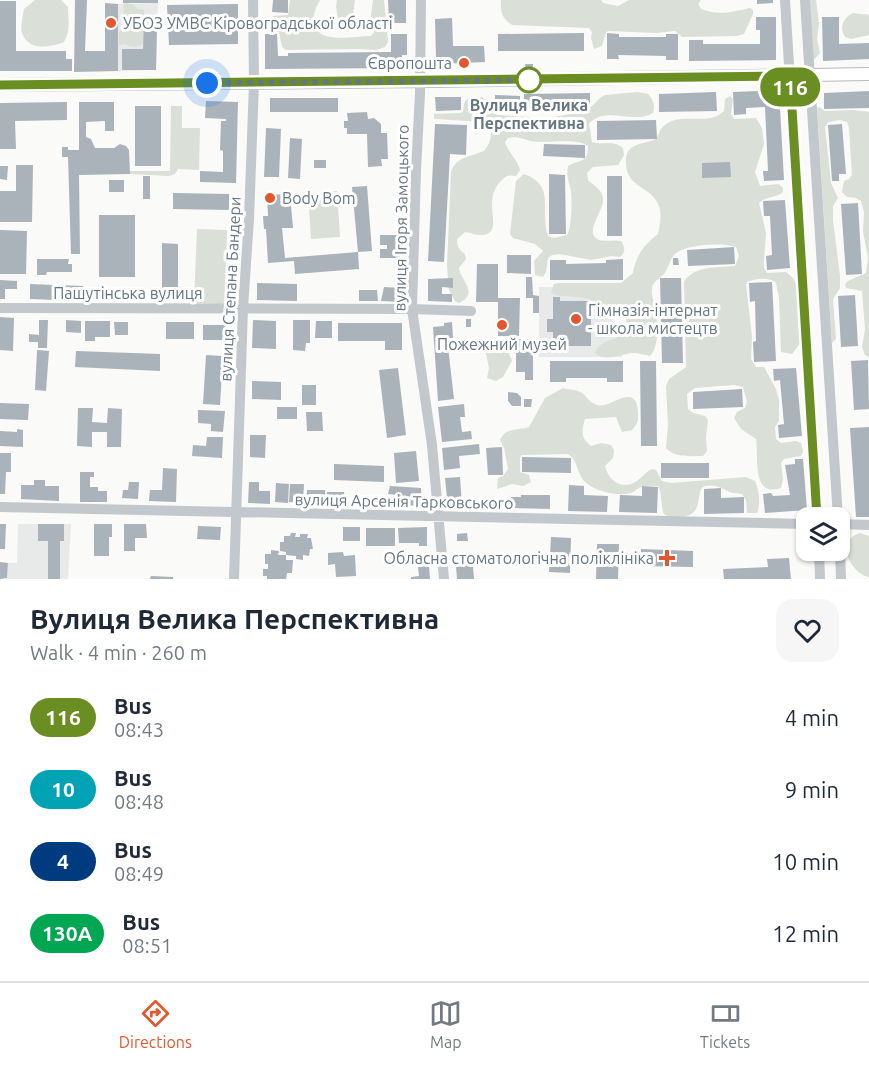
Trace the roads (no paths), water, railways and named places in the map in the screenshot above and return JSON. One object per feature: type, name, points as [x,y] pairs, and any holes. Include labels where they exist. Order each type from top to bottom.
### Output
[{"type":"main road","points":[[0,85],[869,74]]},
{"type":"street","name":"вулиця Степана Бандери","points":[[234,579],[243,308],[254,82],[253,0]]},
{"type":"street","name":"вулиця Ігоря Замоцького","points":[[421,0],[412,309],[426,404],[444,579]]},
{"type":"street","points":[[785,0],[816,507]]},
{"type":"street","points":[[805,0],[837,507]]},
{"type":"street","name":"Пашутінська вулиця","points":[[0,309],[243,308],[471,311]]},
{"type":"street","name":"вулиця Арсенія Тарковського","points":[[0,507],[796,524]]},
{"type":"street","points":[[850,524],[869,525]]},
{"type":"street","points":[[819,561],[820,579]]},
{"type":"street","points":[[840,561],[841,579]]},
{"type":"place","name":"УБОЗ УМВС Кіровоградської області","points":[[111,23]]},
{"type":"place","name":"Європошта","points":[[464,63]]},
{"type":"place","name":"Вулиця Велика Перспективна","points":[[529,80]]},
{"type":"place","name":"Body Bom","points":[[270,198]]},
{"type":"place","name":"Гімназія-інтернат - школа мистецтв","points":[[576,319]]},
{"type":"place","name":"Пожежний музей","points":[[502,325]]},
{"type":"place","name":"Обласна стоматологічна поліклініка","points":[[667,558]]}]
